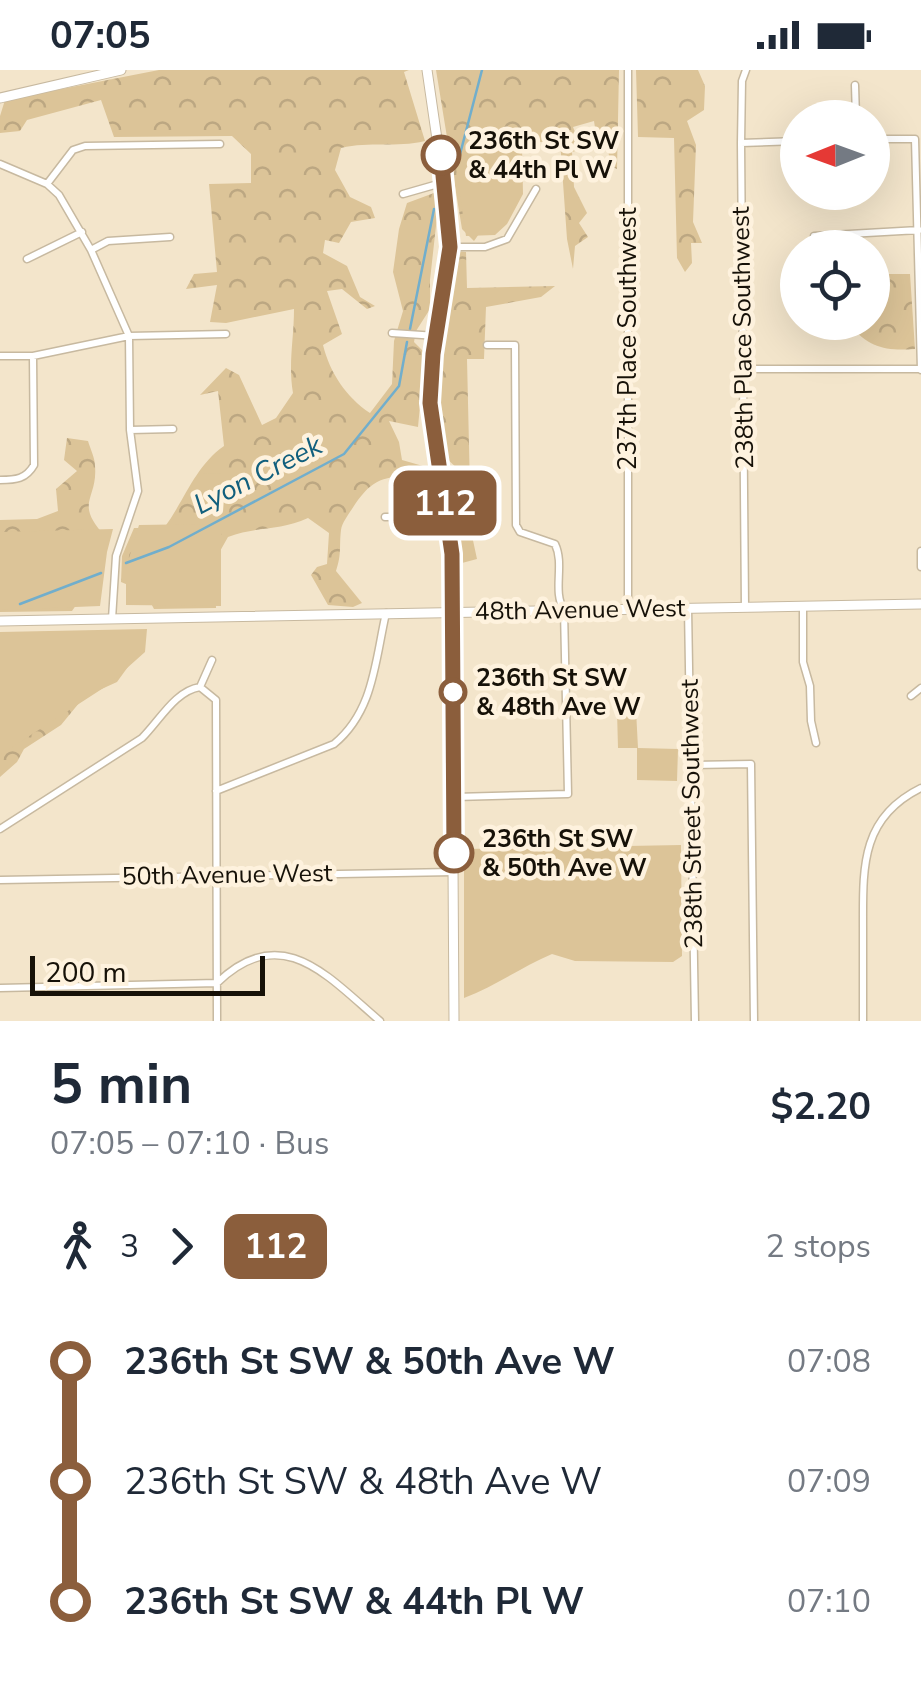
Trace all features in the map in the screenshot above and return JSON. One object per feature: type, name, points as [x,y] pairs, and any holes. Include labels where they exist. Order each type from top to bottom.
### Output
[{"type":"main road","points":[[0,98],[121,70]]},
{"type":"main road","points":[[427,70],[445,182],[450,247],[430,403],[448,516],[452,613],[454,1021]]},
{"type":"main road","name":"48th Avenue West","points":[[0,621],[921,604]]},
{"type":"street","name":"237th Place Southwest","points":[[628,70],[628,608]]},
{"type":"street","name":"238th Place Southwest","points":[[746,70],[742,81],[740,143],[746,606]]},
{"type":"street","points":[[856,86],[856,100]]},
{"type":"street","points":[[744,369],[921,369],[915,138],[890,139]]},
{"type":"street","points":[[740,143],[780,142]]},
{"type":"street","points":[[47,184],[73,150],[85,146],[220,144]]},
{"type":"street","points":[[1,165],[47,184],[70,210],[128,336],[130,430],[138,490],[116,556],[112,619]]},
{"type":"street","points":[[403,194],[445,182]]},
{"type":"street","points":[[450,247],[485,246],[506,239],[536,189]]},
{"type":"street","points":[[890,232],[919,230]]},
{"type":"street","points":[[27,260],[82,232]]},
{"type":"street","points":[[91,250],[108,240],[170,237]]},
{"type":"street","points":[[392,333],[437,336]]},
{"type":"street","points":[[0,356],[32,356],[128,336],[226,334]]},
{"type":"street","points":[[455,796],[568,794],[559,552],[555,544],[520,532],[514,516],[514,345],[486,345]]},
{"type":"street","points":[[0,480],[22,478],[34,464],[32,356]]},
{"type":"street","points":[[130,430],[174,429]]},
{"type":"street","points":[[385,517],[448,516]]},
{"type":"street","points":[[921,551],[921,567]]},
{"type":"street","points":[[803,605],[803,662],[810,686],[816,743]]},
{"type":"street","name":"238th Street Southwest","points":[[688,608],[695,1021]]},
{"type":"street","points":[[216,791],[334,744],[350,731],[364,708],[386,613]]},
{"type":"street","points":[[0,829],[142,738],[179,695],[200,687],[212,660]]},
{"type":"street","points":[[200,687],[216,700],[217,1021]]},
{"type":"street","points":[[911,696],[921,688]]},
{"type":"street","points":[[693,765],[751,764],[754,1021]]},
{"type":"street","points":[[863,1021],[863,867],[870,840],[896,802],[921,788]]},
{"type":"street","name":"50th Avenue West","points":[[0,880],[454,872]]},
{"type":"street","points":[[0,988],[216,983],[246,961],[278,954],[314,964],[380,1021]]},
{"type":"green space","points":[[159,70],[409,70],[404,72],[425,141],[341,148],[335,170],[350,197],[371,207],[375,218],[351,222],[339,243],[325,240],[323,253],[347,266],[360,297],[375,306],[367,309],[342,289],[327,291],[342,334],[323,345],[340,384],[370,413],[392,384],[394,341],[403,311],[393,272],[399,229],[407,203],[434,193],[437,217],[430,309],[414,342],[425,353],[418,427],[389,421],[402,460],[423,466],[432,485],[432,505],[416,506],[418,486],[412,475],[377,482],[358,500],[342,527],[336,571],[362,603],[353,607],[328,605],[311,575],[317,567],[327,564],[329,533],[308,518],[228,537],[215,560],[216,608],[154,609],[145,592],[121,582],[122,556],[134,528],[164,528],[198,473],[224,446],[218,391],[200,395],[226,368],[239,375],[262,425],[276,418],[293,393],[294,309],[226,323],[210,322],[217,285],[186,289],[194,274],[217,272],[209,184],[251,183],[251,154],[232,136],[114,137],[101,100],[27,120],[20,131],[0,133],[5,100]]},
{"type":"green space","points":[[436,70],[619,70],[617,169],[610,166],[608,147],[597,141],[594,121],[573,127],[582,149],[572,152],[574,187],[587,213],[579,223],[588,237],[575,246],[573,269],[560,140],[521,144],[517,157],[508,162],[511,144],[490,157],[486,224],[474,241],[462,229]]},
{"type":"green space","points":[[636,70],[698,70],[705,86],[704,110],[687,121],[696,145],[693,222],[702,243],[691,243],[692,263],[685,272],[677,258],[674,138],[638,137]]},
{"type":"green space","points":[[522,147],[523,194],[507,224],[495,235],[466,236],[453,148]]},
{"type":"green space","points":[[457,251],[466,252],[467,288],[555,286],[541,297],[486,307],[484,359],[467,359],[471,531],[477,559],[462,563],[452,483],[460,471],[445,457],[439,398],[439,353]]},
{"type":"green space","points":[[890,274],[910,274],[915,349],[879,346],[866,340],[890,340]]},
{"type":"green space","points":[[67,438],[88,441],[95,466],[89,508],[106,537],[83,595],[72,611],[0,612],[0,520],[37,519],[58,511],[56,489],[77,471],[64,460]]},
{"type":"green space","points":[[221,473],[221,606],[126,605],[126,568],[139,525],[203,524],[203,474]]},
{"type":"green space","points":[[113,529],[100,606],[0,610],[0,532]]},
{"type":"green space","points":[[147,629],[145,652],[108,685],[0,755],[0,632]]},
{"type":"green space","points":[[138,653],[117,682],[84,697],[61,725],[24,749],[17,762],[0,777],[0,721]]},
{"type":"green space","points":[[636,710],[638,748],[678,749],[677,781],[637,780],[637,748],[618,748],[617,711]]},
{"type":"green space","points":[[681,845],[682,956],[673,962],[575,961],[552,954],[464,998],[464,849]]},
{"type":"waterway","name":"Lyon Creek","points":[[459,158],[482,70]]},
{"type":"waterway","name":"Lyon Creek","points":[[410,329],[434,209]]},
{"type":"waterway","name":"Lyon Creek","points":[[126,563],[169,547],[344,454],[399,386],[407,342]]},
{"type":"waterway","name":"Lyon Creek","points":[[20,604],[101,573]]},
{"type":"bus line","name":"112","points":[[441,155],[450,247],[433,354],[430,403],[452,554],[454,853]]},
{"type":"place","name":"236th St SW & 44th Pl W","points":[[441,155]]},
{"type":"place","name":"236th St SW & 48th Ave W","points":[[453,692]]},
{"type":"place","name":"236th St SW & 50th Ave W","points":[[454,853]]}]
